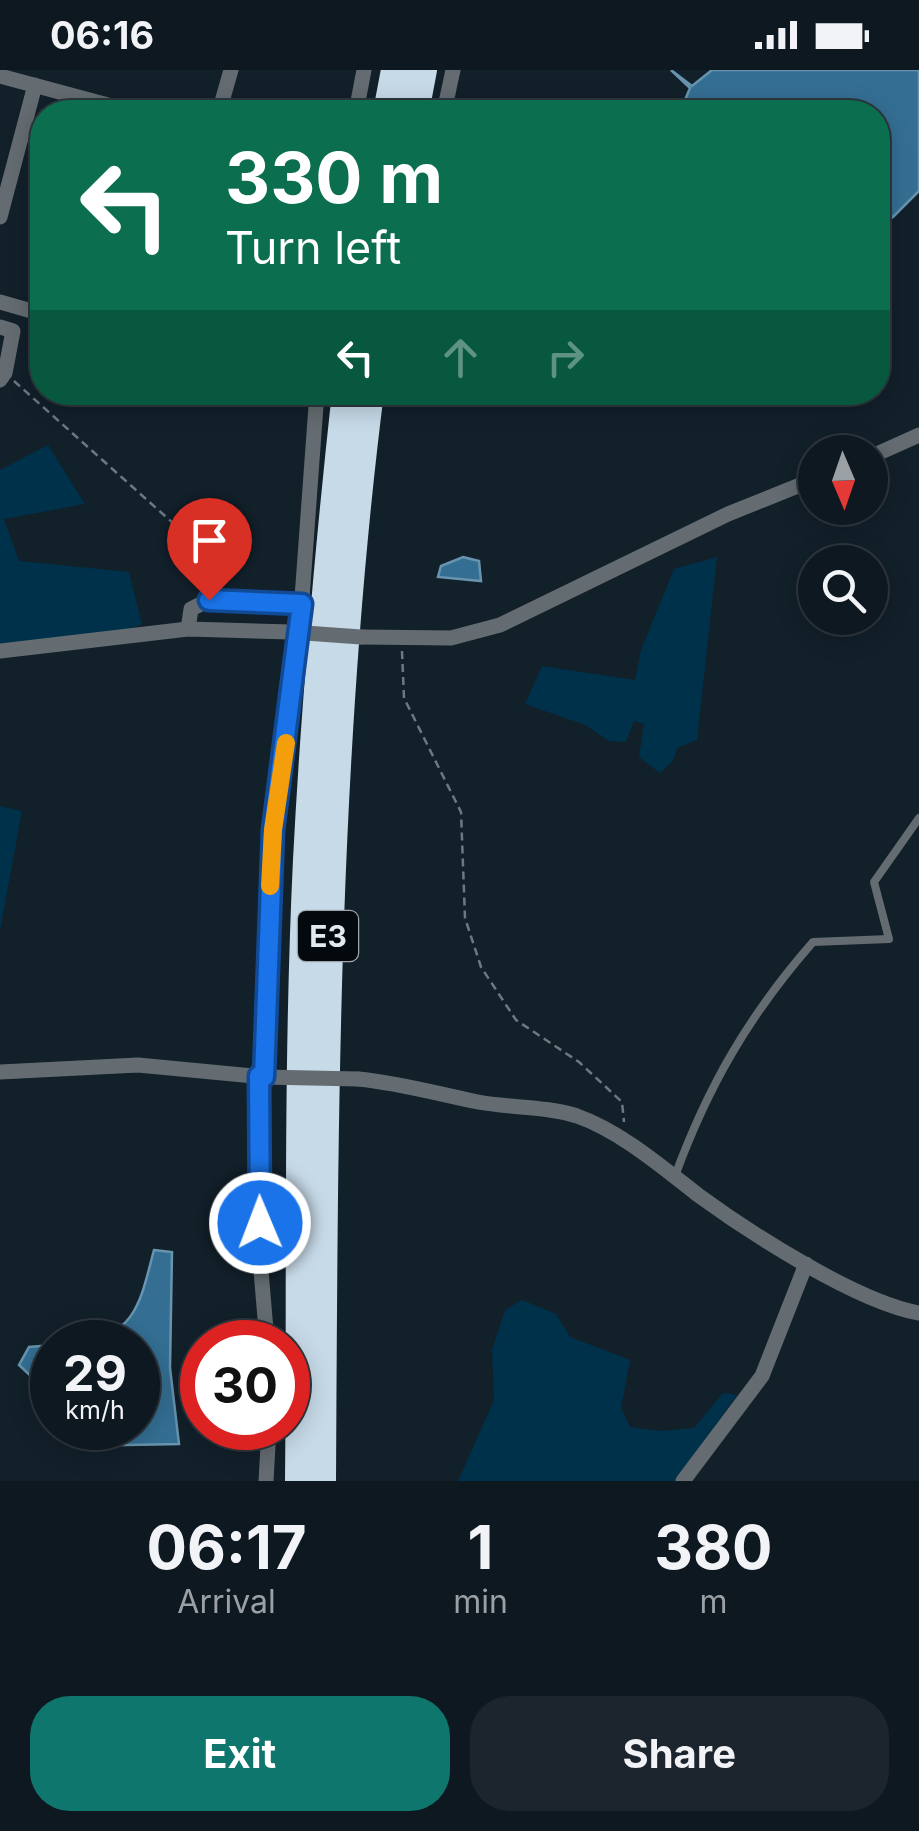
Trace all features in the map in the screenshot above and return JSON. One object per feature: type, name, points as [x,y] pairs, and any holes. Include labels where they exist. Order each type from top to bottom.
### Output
[{"type":"highway","points":[[389,100],[395,70]]},
{"type":"highway","points":[[417,100],[423,70]]},
{"type":"highway","name":"E3","points":[[300,1481],[300,1093],[307,863],[319,662],[345,405]]},
{"type":"highway","name":"E3","points":[[322,1481],[329,908],[344,636],[369,405]]},
{"type":"street","points":[[223,100],[231,70]]},
{"type":"street","points":[[358,100],[364,70]]},
{"type":"street","points":[[447,100],[453,70]]},
{"type":"street","points":[[0,76],[88,100]]},
{"type":"street","points":[[31,100],[35,86]]},
{"type":"street","points":[[0,217],[30,105]]},
{"type":"street","points":[[0,302],[30,311]]},
{"type":"street","points":[[0,328],[13,331],[3,376]]},
{"type":"street","points":[[265,1320],[260,1260],[262,1076],[273,830],[302,604],[315,405]]},
{"type":"street","points":[[888,449],[919,435]]},
{"type":"street","points":[[0,652],[188,629],[402,640],[451,638],[500,625],[728,514],[798,486]]},
{"type":"street","points":[[188,629],[191,608],[209,600],[302,604]]},
{"type":"street","points":[[0,1072],[138,1064],[262,1076],[358,1079],[577,1116],[636,1149],[738,1224],[806,1264],[901,1310],[919,1314]]},
{"type":"street","points":[[682,1481],[762,1376],[806,1264]]},
{"type":"street","points":[[266,1481],[268,1450]]},
{"type":"lane","points":[[675,1176],[694,1122],[763,998],[812,942],[889,939],[874,882],[919,818]]},
{"type":"path","points":[[3,376],[30,400]]},
{"type":"path","points":[[36,405],[221,566]]},
{"type":"path","points":[[402,640],[404,698],[461,812],[465,918],[481,968],[516,1020],[579,1062],[622,1102],[622,1116],[636,1149]]},
{"type":"shaded area","points":[[671,70],[692,86],[712,70],[919,70],[919,191],[890,219],[890,100],[685,100],[690,88]]},
{"type":"shaded area","points":[[48,445],[85,504],[4,519],[19,561],[129,572],[142,624],[110,636],[0,645],[0,470]]},
{"type":"shaded area","points":[[463,557],[479,561],[481,581],[438,577],[441,566]]},
{"type":"shaded area","points":[[717,557],[697,740],[677,748],[673,761],[660,773],[639,757],[644,724],[634,721],[626,742],[609,741],[585,725],[525,704],[542,666],[635,680],[641,650],[674,569]]},
{"type":"shaded area","points":[[0,806],[22,811],[0,930]]},
{"type":"shaded area","points":[[154,1250],[172,1252],[170,1368],[179,1444],[160,1444],[160,1320],[127,1320],[145,1284]]},
{"type":"shaded area","points":[[522,1300],[556,1314],[570,1337],[630,1360],[621,1408],[630,1427],[660,1431],[694,1428],[723,1393],[737,1395],[675,1481],[458,1481],[494,1400],[492,1350],[505,1310]]},
{"type":"shaded area","points":[[30,1347],[30,1375],[19,1365]]},
{"type":"slow traffic","points":[[270,886],[273,830],[286,743]]},
{"type":"route","points":[[209,600],[302,604],[273,830],[264,1077],[259,1076],[260,1223]]}]
